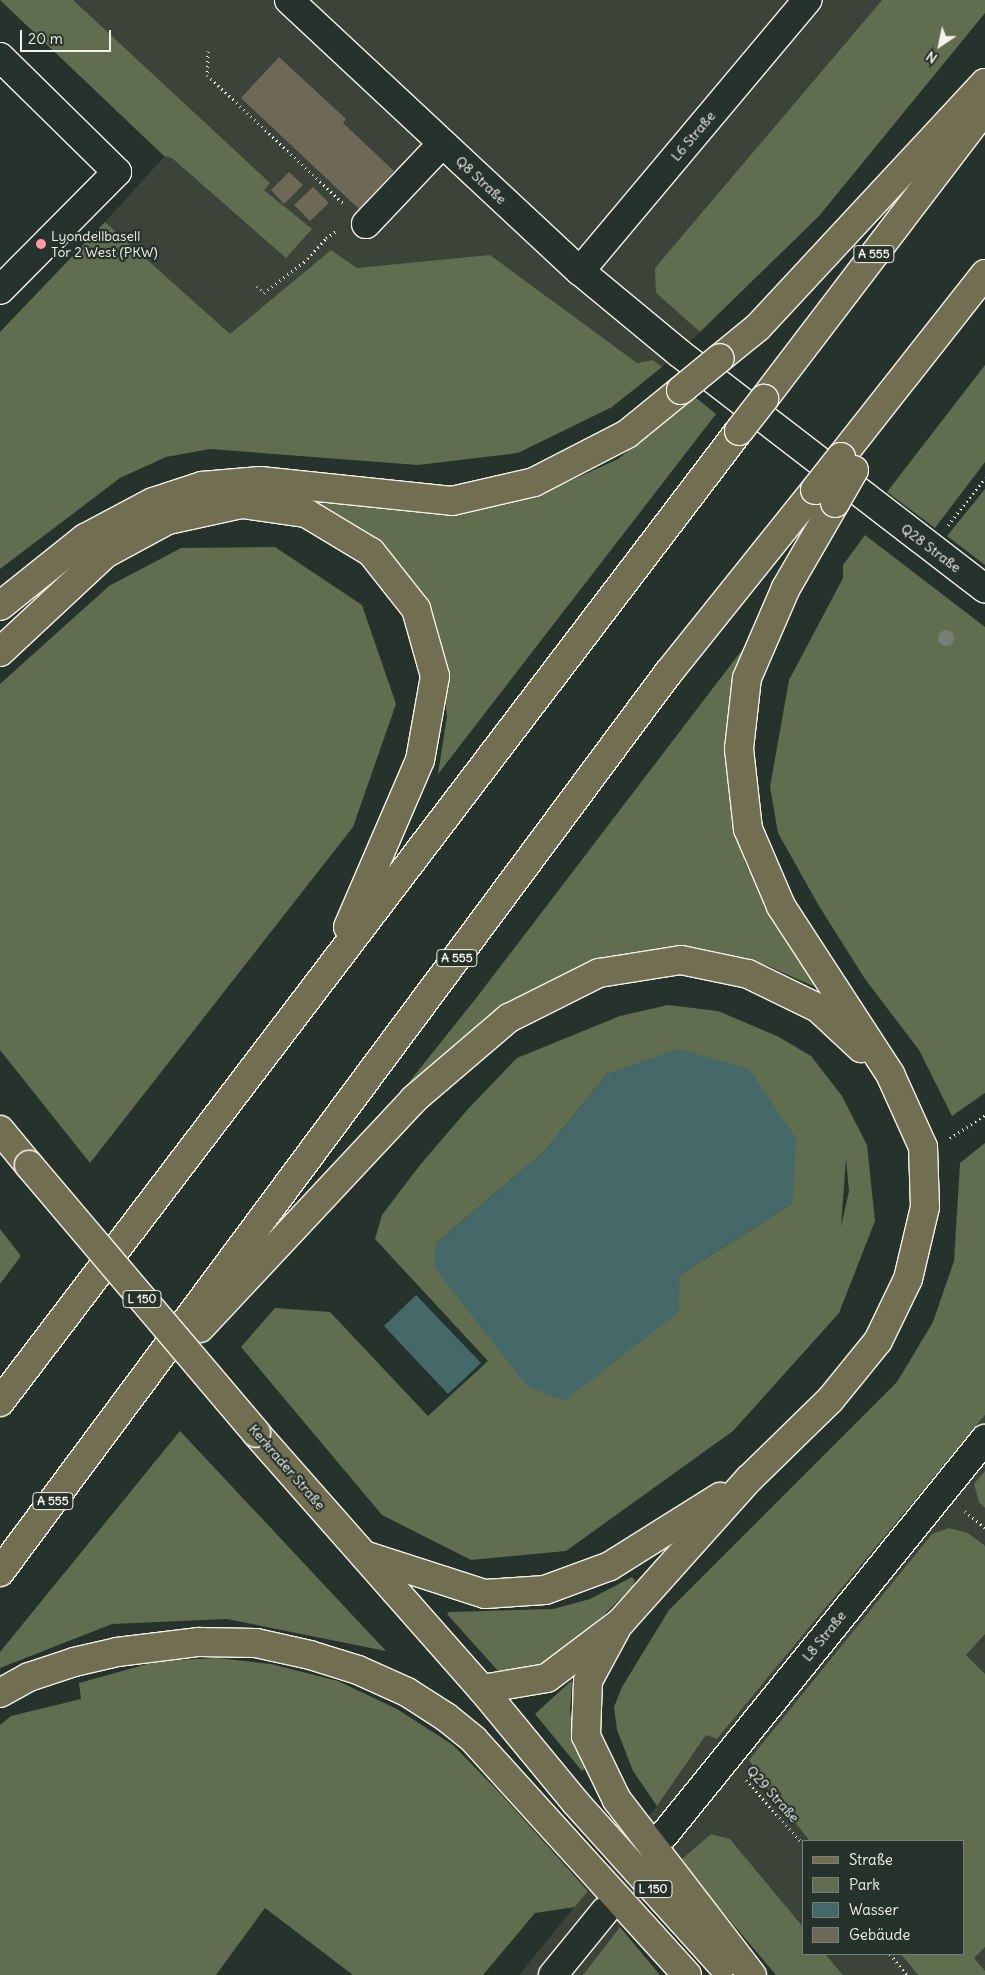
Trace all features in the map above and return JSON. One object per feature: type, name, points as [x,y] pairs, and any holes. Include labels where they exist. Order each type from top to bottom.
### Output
[{"type":"main road","points":[[0,606],[85,538],[153,502],[202,486],[260,481],[452,501],[534,482],[627,434],[758,327],[985,83]]},
{"type":"main road","name":"A 555","points":[[0,1402],[985,109]]},
{"type":"main road","points":[[482,1689],[547,1678],[620,1622],[749,1479],[830,1400],[878,1340],[908,1279],[926,1207],[923,1147],[890,1074],[781,906],[748,829],[739,749],[747,678],[825,497],[915,364],[985,274]]},
{"type":"main road","name":"A 555","points":[[0,1572],[669,672],[825,497]]},
{"type":"main road","points":[[0,652],[105,554],[168,520],[242,504],[306,513],[371,552],[416,608],[435,676],[420,760],[330,968]]},
{"type":"main road","points":[[106,1430],[414,1099],[509,1018],[599,973],[681,960],[748,974],[818,1008],[890,1074]]},
{"type":"main road","name":"Kerkrader Straße","points":[[0,1130],[256,1433],[482,1689],[576,1803],[731,1975]]},
{"type":"main road","points":[[364,1555],[485,1594],[545,1590],[610,1566],[749,1479]]},
{"type":"main road","points":[[620,1622],[588,1682],[586,1736],[617,1800],[752,1975]]},
{"type":"main road","points":[[0,1693],[29,1677],[74,1662],[117,1652],[199,1642],[256,1643],[310,1655],[358,1670],[407,1692],[446,1717],[474,1740],[688,1975]]},
{"type":"main road","name":"Kerkrader Straße","points":[[576,1803],[688,1975]]},
{"type":"lane","name":"Q8 Straße","points":[[289,0],[580,271],[678,353]]},
{"type":"lane","name":"L6 Straße","points":[[580,271],[807,0]]},
{"type":"lane","points":[[0,57],[117,172],[0,290]]},
{"type":"lane","points":[[358,217],[442,144]]},
{"type":"lane","name":"Q28 Straße","points":[[678,353],[985,589]]},
{"type":"lane","name":"L8 Straße","points":[[664,1835],[985,1439]]},
{"type":"lane","points":[[553,1975],[605,1911]]},
{"type":"path","points":[[208,51],[207,75],[358,217]]},
{"type":"path","points":[[256,286],[264,293],[304,262],[326,238]]},
{"type":"path","points":[[949,524],[985,478]]},
{"type":"path","points":[[923,1147],[950,1138],[985,1115]]},
{"type":"path","name":"Q29 Straße","points":[[725,1758],[772,1807],[802,1843]]},
{"type":"path","points":[[891,1955],[907,1975]]},
{"type":"shaded area","points":[[17,0],[882,0],[656,268],[656,293],[700,332],[662,367],[653,360],[637,363],[230,335],[105,222],[174,146]]},
{"type":"shaded area","points":[[985,1415],[985,1975],[843,1975],[826,1955],[965,1955],[965,1840],[802,1840],[802,1926],[730,1839],[711,1834],[682,1859],[620,1927],[583,1975],[519,1975],[657,1806],[706,1735],[717,1739]]},
{"type":"green space","points":[[0,0],[73,0],[270,183],[264,190],[312,229],[286,258],[172,158],[164,156]]},
{"type":"green space","points":[[882,0],[985,0],[985,13],[819,216],[700,332],[656,293],[655,268]]},
{"type":"green space","points":[[105,222],[230,334],[331,250],[357,268],[490,255],[637,363],[653,360],[662,367],[612,407],[518,453],[418,465],[210,449],[166,457],[120,478],[0,569],[0,332]]},
{"type":"green space","points":[[985,365],[985,462],[935,528],[887,492]]},
{"type":"green space","points":[[695,397],[716,414],[438,774],[447,716],[436,623],[409,581],[305,497],[469,510],[537,496],[618,459]]},
{"type":"green space","points":[[985,489],[985,565],[947,536]]},
{"type":"green space","points":[[865,535],[985,627],[985,1093],[952,1116],[919,1050],[865,979],[819,906],[778,833],[770,787],[789,680],[843,578],[843,565]]},
{"type":"green space","points":[[275,547],[362,605],[396,704],[353,827],[90,1163],[0,1050],[0,684],[109,586],[181,548]]},
{"type":"green space","points":[[752,637],[728,753],[730,796],[745,863],[785,937],[822,990],[768,966],[731,956],[679,948],[621,955],[566,973],[514,1003],[394,1101],[477,997]]},
{"type":"green space","points":[[668,1005],[718,1011],[779,1037],[811,1056],[842,1096],[867,1145],[875,1221],[839,1313],[733,1431],[566,1551],[471,1560],[382,1515],[241,1347],[275,1308],[330,1312],[428,1416],[488,1361],[375,1239],[382,1215],[420,1165],[468,1109],[517,1058],[620,1016]],"holes":[[[608,1073],[793,1203],[680,1275],[436,1243],[544,1152]],[[846,1158],[849,1191],[841,1227]]]},
{"type":"green space","points":[[985,1143],[985,1415],[717,1739],[706,1735],[657,1806],[633,1771],[617,1730],[614,1707],[622,1687],[669,1610],[897,1382],[933,1322],[954,1261],[960,1163]]},
{"type":"green space","points":[[0,1229],[21,1256],[0,1284]]},
{"type":"green space","points":[[180,1431],[386,1651],[227,1619],[112,1624],[0,1668],[0,1652]]},
{"type":"green space","points":[[985,1471],[985,1508],[979,1502],[974,1484]]},
{"type":"green space","points":[[949,1528],[968,1533],[985,1546],[985,1634],[966,1655],[985,1674],[985,1947],[974,1958],[985,1971],[985,1975],[918,1975],[902,1955],[965,1955],[965,1840],[809,1840],[766,1787],[749,1760],[932,1534]]},
{"type":"green space","points":[[632,1577],[635,1580],[633,1586],[578,1641],[551,1661],[534,1667],[499,1672],[447,1614],[449,1612],[553,1609],[590,1599]]},
{"type":"green space","points":[[216,1658],[271,1664],[338,1681],[397,1709],[453,1745],[498,1791],[588,1891],[575,1907],[535,1913],[483,1975],[353,1975],[265,1908],[216,1975],[0,1975],[0,1725],[11,1716],[81,1699],[79,1683],[158,1661]]},
{"type":"green space","points":[[572,1680],[570,1713],[585,1768],[582,1771],[535,1714]]},
{"type":"green space","points":[[711,1834],[730,1839],[802,1926],[802,1955],[826,1955],[843,1975],[776,1975],[704,1890],[682,1859]]},
{"type":"green space","points":[[620,1927],[660,1975],[583,1975]]},
{"type":"water","points":[[679,1049],[749,1069],[796,1138],[793,1203],[680,1275],[679,1312],[564,1401],[527,1386],[434,1267],[436,1243],[544,1152],[608,1073]]},
{"type":"water","points":[[416,1295],[481,1363],[448,1394],[384,1326]]},
{"type":"building","points":[[279,57],[346,119],[343,123],[394,171],[359,209],[241,98]]},
{"type":"building","points":[[289,172],[303,185],[284,204],[271,190]]},
{"type":"building","points":[[313,187],[329,203],[310,221],[294,205]]},
{"type":"tunnel","points":[[605,1911],[652,1851]]},
{"type":"place","name":"Lyondellbasell Tor 2 West (PKW)","points":[[41,244]]}]
